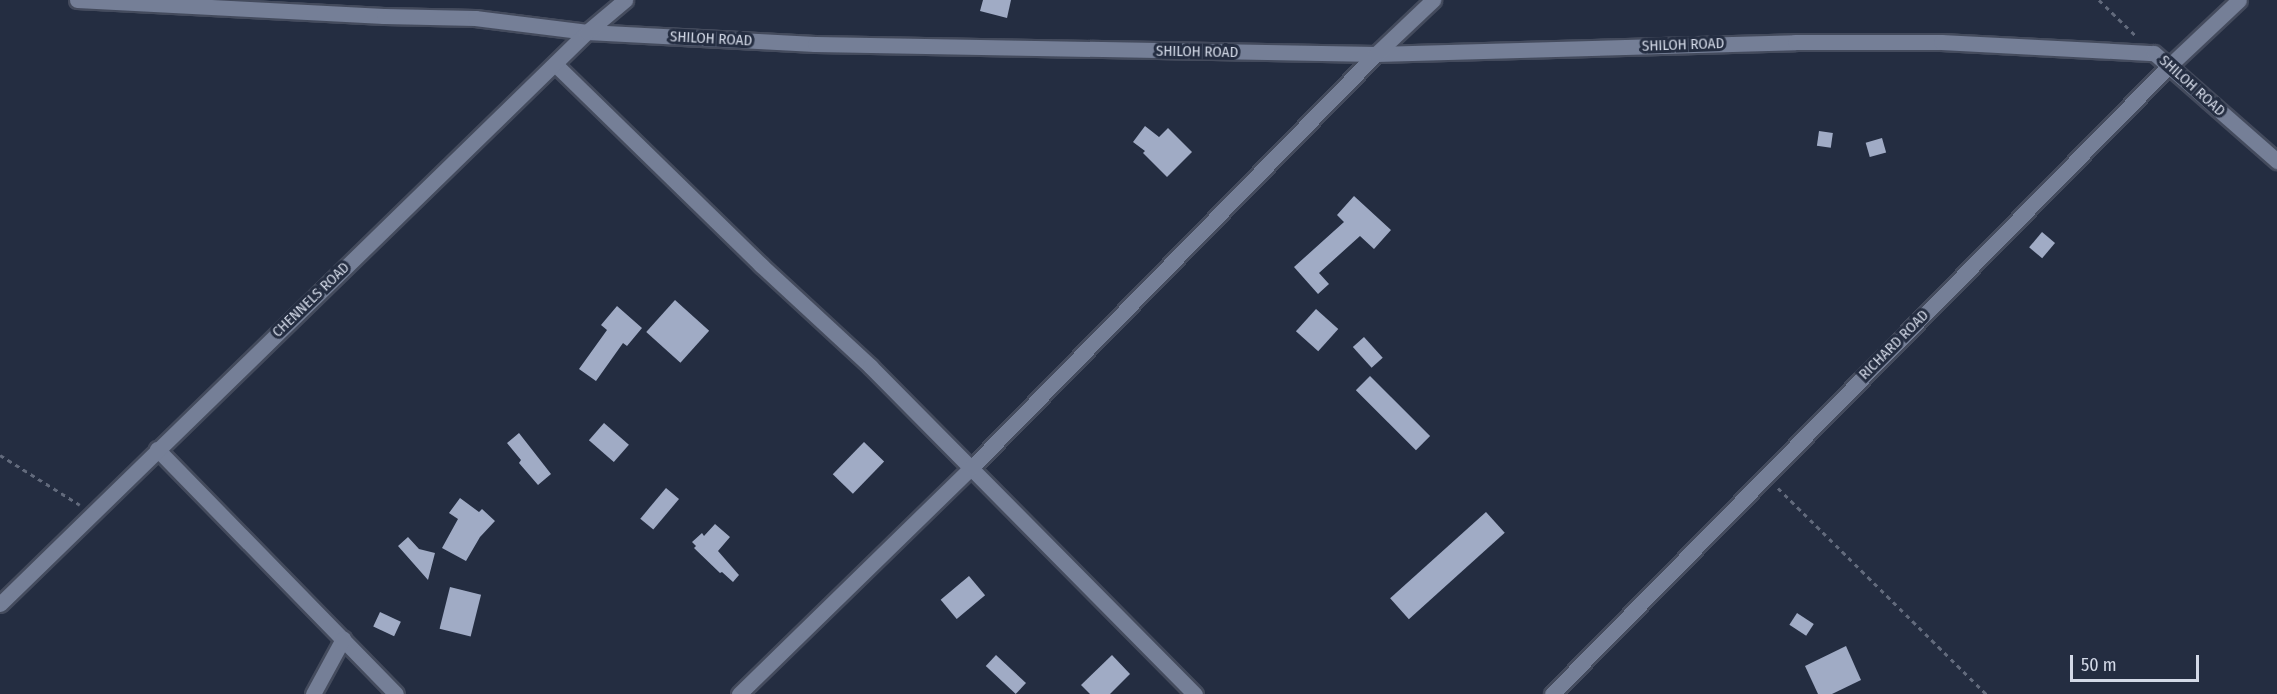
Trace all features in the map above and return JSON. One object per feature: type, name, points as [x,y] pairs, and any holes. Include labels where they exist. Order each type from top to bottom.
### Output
[{"type":"street","name":"SHILOH ROAD","points":[[77,0],[384,16],[475,18],[587,33],[815,44],[1376,54],[1795,42],[1941,42],[2154,53],[2277,161]]},
{"type":"street","name":"CHENNELS ROAD","points":[[0,604],[156,448],[587,33],[625,0]]},
{"type":"street","points":[[740,694],[972,467],[1376,54],[1433,0]]},
{"type":"street","name":"RICHARD ROAD","points":[[1552,694],[2169,66],[2239,0]]},
{"type":"street","points":[[555,64],[972,467],[1195,694]]},
{"type":"street","points":[[156,448],[396,694]]},
{"type":"street","points":[[314,694],[343,639]]},
{"type":"path","points":[[2099,0],[2154,53]]},
{"type":"path","points":[[0,455],[92,512]]},
{"type":"path","points":[[1766,476],[1986,694]]},
{"type":"building","points":[[983,0],[1011,0],[1007,18],[980,11]]},
{"type":"building","points":[[1145,126],[1159,137],[1168,128],[1192,152],[1167,177],[1143,153],[1145,151],[1133,142]]},
{"type":"building","points":[[1819,131],[1833,133],[1831,148],[1817,146]]},
{"type":"building","points":[[1882,138],[1886,152],[1870,157],[1866,143]]},
{"type":"building","points":[[1354,196],[1391,230],[1374,249],[1360,236],[1319,273],[1329,284],[1318,294],[1294,267],[1344,222],[1337,215]]},
{"type":"building","points":[[2042,232],[2055,243],[2042,258],[2029,247]]},
{"type":"building","points":[[675,300],[709,331],[680,363],[646,332]]},
{"type":"building","points":[[617,306],[642,328],[627,346],[623,343],[596,381],[579,369],[607,330],[601,325]]},
{"type":"building","points":[[1316,309],[1338,329],[1318,351],[1296,331]]},
{"type":"building","points":[[1364,337],[1383,358],[1372,368],[1353,347]]},
{"type":"building","points":[[1370,376],[1430,436],[1416,450],[1356,390]]},
{"type":"building","points":[[604,423],[629,445],[614,462],[589,440]]},
{"type":"building","points":[[519,433],[551,474],[538,485],[519,463],[521,460],[507,443]]},
{"type":"building","points":[[864,442],[884,461],[853,494],[833,474]]},
{"type":"building","points":[[666,488],[679,499],[653,530],[640,519]]},
{"type":"building","points":[[460,498],[479,512],[482,509],[495,521],[480,537],[466,561],[442,548],[458,519],[449,513]]},
{"type":"building","points":[[1486,512],[1505,533],[1409,619],[1390,598]]},
{"type":"building","points":[[715,524],[730,537],[718,551],[739,575],[733,582],[694,548],[696,546],[692,542],[702,533],[704,536]]},
{"type":"building","points":[[408,537],[419,549],[435,553],[428,580],[398,546]]},
{"type":"building","points":[[969,576],[985,595],[957,619],[941,600]]},
{"type":"building","points":[[450,587],[481,595],[471,636],[440,629]]},
{"type":"building","points":[[380,612],[401,622],[394,636],[373,627]]},
{"type":"building","points":[[1797,613],[1814,624],[1806,636],[1789,625]]},
{"type":"building","points":[[1846,646],[1861,680],[1832,694],[1818,694],[1805,666]]},
{"type":"building","points":[[996,655],[1026,683],[1016,694],[986,666]]},
{"type":"building","points":[[1112,655],[1130,674],[1110,694],[1090,694],[1081,685]]}]
